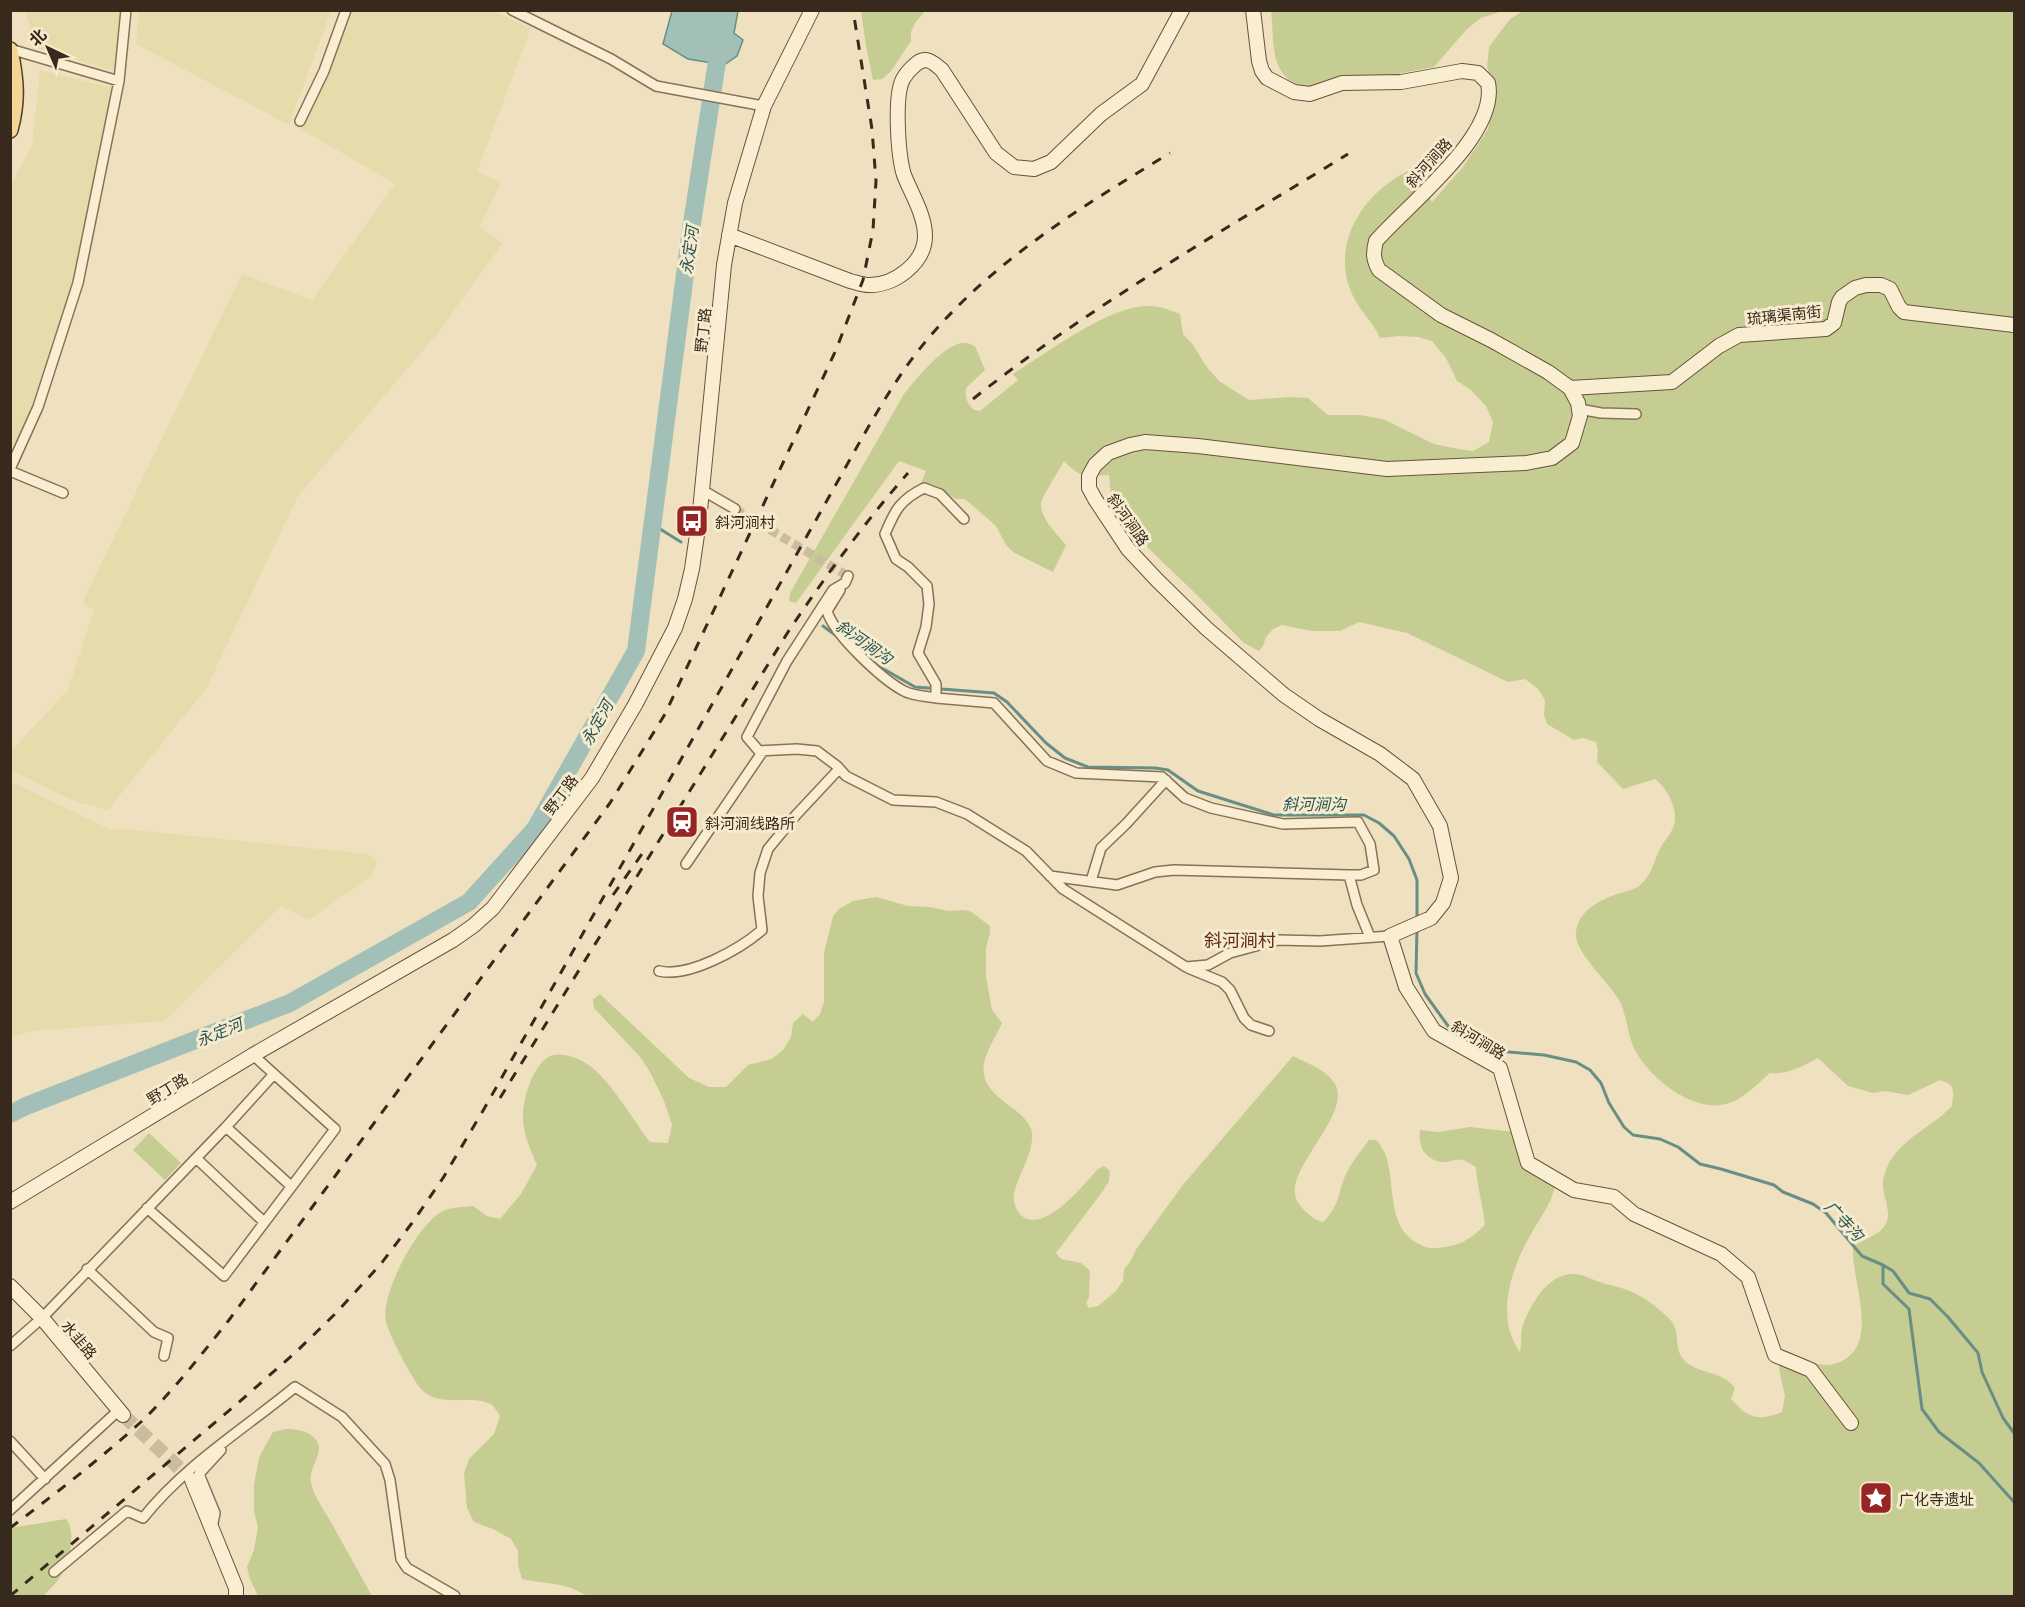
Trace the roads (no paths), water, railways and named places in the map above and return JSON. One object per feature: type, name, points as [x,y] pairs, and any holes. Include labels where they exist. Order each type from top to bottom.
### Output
[{"type":"main road","points":[[10,50],[16,83],[15,109],[10,130]]},
{"type":"street","points":[[63,493],[10,470],[38,406],[78,283],[119,81],[126,10]]},
{"type":"street","points":[[300,121],[324,71],[346,10]]},
{"type":"street","points":[[512,10],[610,59],[656,86],[764,106]]},
{"type":"street","name":"野丁路","points":[[10,1202],[253,1055],[453,940],[473,926],[493,908],[592,778],[635,705],[670,638],[685,599],[692,569],[702,490],[724,266],[735,203],[764,106],[812,10]]},
{"type":"street","points":[[729,235],[850,281],[867,285],[895,279],[916,261],[925,236],[922,221],[903,171],[898,128],[900,88],[903,79],[918,62],[926,59],[942,70],[990,145],[1004,161],[1014,167],[1034,169],[1051,162],[1101,114],[1142,84],[1182,10]]},
{"type":"street","name":"斜河涧路","points":[[1253,10],[1262,71],[1267,78],[1294,92],[1310,94],[1342,83],[1401,82],[1462,71],[1478,73],[1488,82],[1490,97],[1474,136],[1434,184],[1376,241],[1374,261],[1379,270],[1441,315],[1529,362],[1569,388]]},
{"type":"street","points":[[10,50],[119,81]]},
{"type":"street","name":"琉璃渠南街","points":[[1569,388],[1672,382],[1719,346],[1739,335],[1826,329],[1834,323],[1842,297],[1855,288],[1866,285],[1881,285],[1890,288],[1899,308],[1904,312],[1978,326],[2014,325]]},
{"type":"street","points":[[1569,388],[1579,409],[1601,413],[1636,414]]},
{"type":"street","name":"斜河涧路","points":[[1579,409],[1580,416],[1572,443],[1552,458],[1526,463],[1387,469],[1198,446],[1145,442],[1108,453],[1095,465],[1089,476],[1089,488],[1128,549],[1206,628],[1284,695],[1319,719],[1380,754],[1413,779],[1440,826],[1451,878],[1443,903],[1431,918],[1390,936],[1406,987],[1434,1031],[1500,1068],[1528,1163],[1574,1190],[1614,1197],[1634,1214],[1721,1254],[1748,1277],[1775,1355],[1811,1370],[1851,1423]]},
{"type":"street","points":[[936,692],[918,652],[926,627],[929,604],[927,586],[908,567],[896,560],[885,534],[895,510],[908,496],[924,488],[940,495],[964,519]]},
{"type":"street","points":[[702,490],[735,509]]},
{"type":"street","points":[[1050,876],[1117,885],[1155,872],[1174,870],[1349,875],[1361,875],[1374,870],[1370,844],[1358,822],[1283,824],[1221,810],[1185,798],[1162,777],[1076,773],[1047,761],[994,703],[936,692],[907,693],[894,685],[868,662],[830,620],[827,611],[846,579],[833,591],[787,661],[747,737],[759,751],[817,751],[846,776],[893,800],[936,802],[967,813],[1026,851],[1050,876],[1063,889],[1185,967],[1222,982],[1230,990],[1244,1018],[1251,1025],[1269,1031]]},
{"type":"street","points":[[686,864],[763,751]]},
{"type":"street","points":[[659,971],[670,974],[694,968],[745,944],[762,930],[758,896],[760,873],[768,849],[839,769]]},
{"type":"street","points":[[1091,882],[1101,848],[1166,780]]},
{"type":"street","points":[[1349,875],[1357,905],[1370,938]]},
{"type":"street","points":[[1185,967],[1208,965],[1230,953],[1278,940],[1320,941],[1390,936]]},
{"type":"street","points":[[147,1208],[224,1276],[335,1129],[253,1055]]},
{"type":"street","points":[[10,1346],[42,1318],[274,1074]]},
{"type":"street","points":[[226,1127],[291,1186]]},
{"type":"street","points":[[196,1158],[264,1222]]},
{"type":"street","points":[[87,1269],[154,1332],[168,1338],[164,1356]]},
{"type":"street","name":"水韭路","points":[[10,1286],[42,1318],[121,1412]]},
{"type":"street","points":[[54,1572],[127,1511],[143,1518],[208,1454],[295,1387],[342,1417],[385,1464],[390,1480],[401,1559],[407,1568],[455,1596]]},
{"type":"street","points":[[10,1510],[121,1412]]},
{"type":"street","points":[[212,1528],[215,1513],[199,1474],[229,1438]]},
{"type":"street","points":[[10,1441],[45,1479]]},
{"type":"street","points":[[192,1480],[236,1588],[236,1596]]},
{"type":"water","points":[[672,11],[738,11],[734,33],[743,40],[737,56],[724,65],[688,59],[663,44]]},
{"type":"waterway","name":"永定河","points":[[10,1114],[290,1003],[469,902],[535,829],[636,651],[690,236],[725,10]]},
{"type":"waterway","name":"斜河涧沟","points":[[652,524],[681,542]]},
{"type":"waterway","name":"斜河涧沟","points":[[823,626],[838,637]]},
{"type":"waterway","name":"斜河涧沟","points":[[875,664],[915,687],[994,693],[1007,702],[1046,743],[1065,758],[1088,767],[1168,770],[1198,791],[1274,815],[1364,815],[1379,823],[1394,836],[1409,859],[1417,880],[1417,919]]},
{"type":"waterway","name":"广寺沟","points":[[1417,929],[1416,973],[1425,994],[1451,1030],[1471,1043],[1498,1051],[1544,1055],[1576,1062],[1590,1070],[1601,1083],[1609,1103],[1624,1127],[1633,1135],[1660,1139],[1678,1147],[1700,1164],[1774,1185],[1783,1192],[1813,1204],[1826,1213],[1862,1256],[1883,1265],[1883,1284],[1909,1309],[1922,1409],[1939,1432],[1979,1463],[2014,1502]]},
{"type":"waterway","points":[[1883,1265],[1893,1271],[1909,1293],[1930,1299],[1978,1353],[1982,1372],[2003,1418],[2014,1433]]},
{"type":"tunnel","points":[[735,509],[848,576]]},
{"type":"tunnel","points":[[123,1415],[192,1480]]},
{"type":"railway","points":[[10,1528],[142,1421],[176,1385],[229,1320],[610,803],[665,714],[836,350],[863,280],[873,230],[876,181],[872,129],[853,10]]},
{"type":"railway","points":[[10,1596],[296,1352],[380,1265],[443,1178],[484,1109],[866,432],[906,367],[962,302],[1027,246],[1097,198],[1170,153]]},
{"type":"railway","points":[[973,399],[1063,332],[1110,301],[1348,154]]},
{"type":"railway","points":[[500,1098],[788,632],[845,551],[908,473]]},
{"type":"railway","points":[[613,895],[644,851]]},
{"type":"place","name":"斜河涧村","points":[[692,521]]},
{"type":"place","name":"斜河涧线路所","points":[[682,822]]},
{"type":"place","name":"广化寺遗址","points":[[1876,1498]]},
{"type":"district","name":"斜河涧村","points":[[1240,939]]}]
